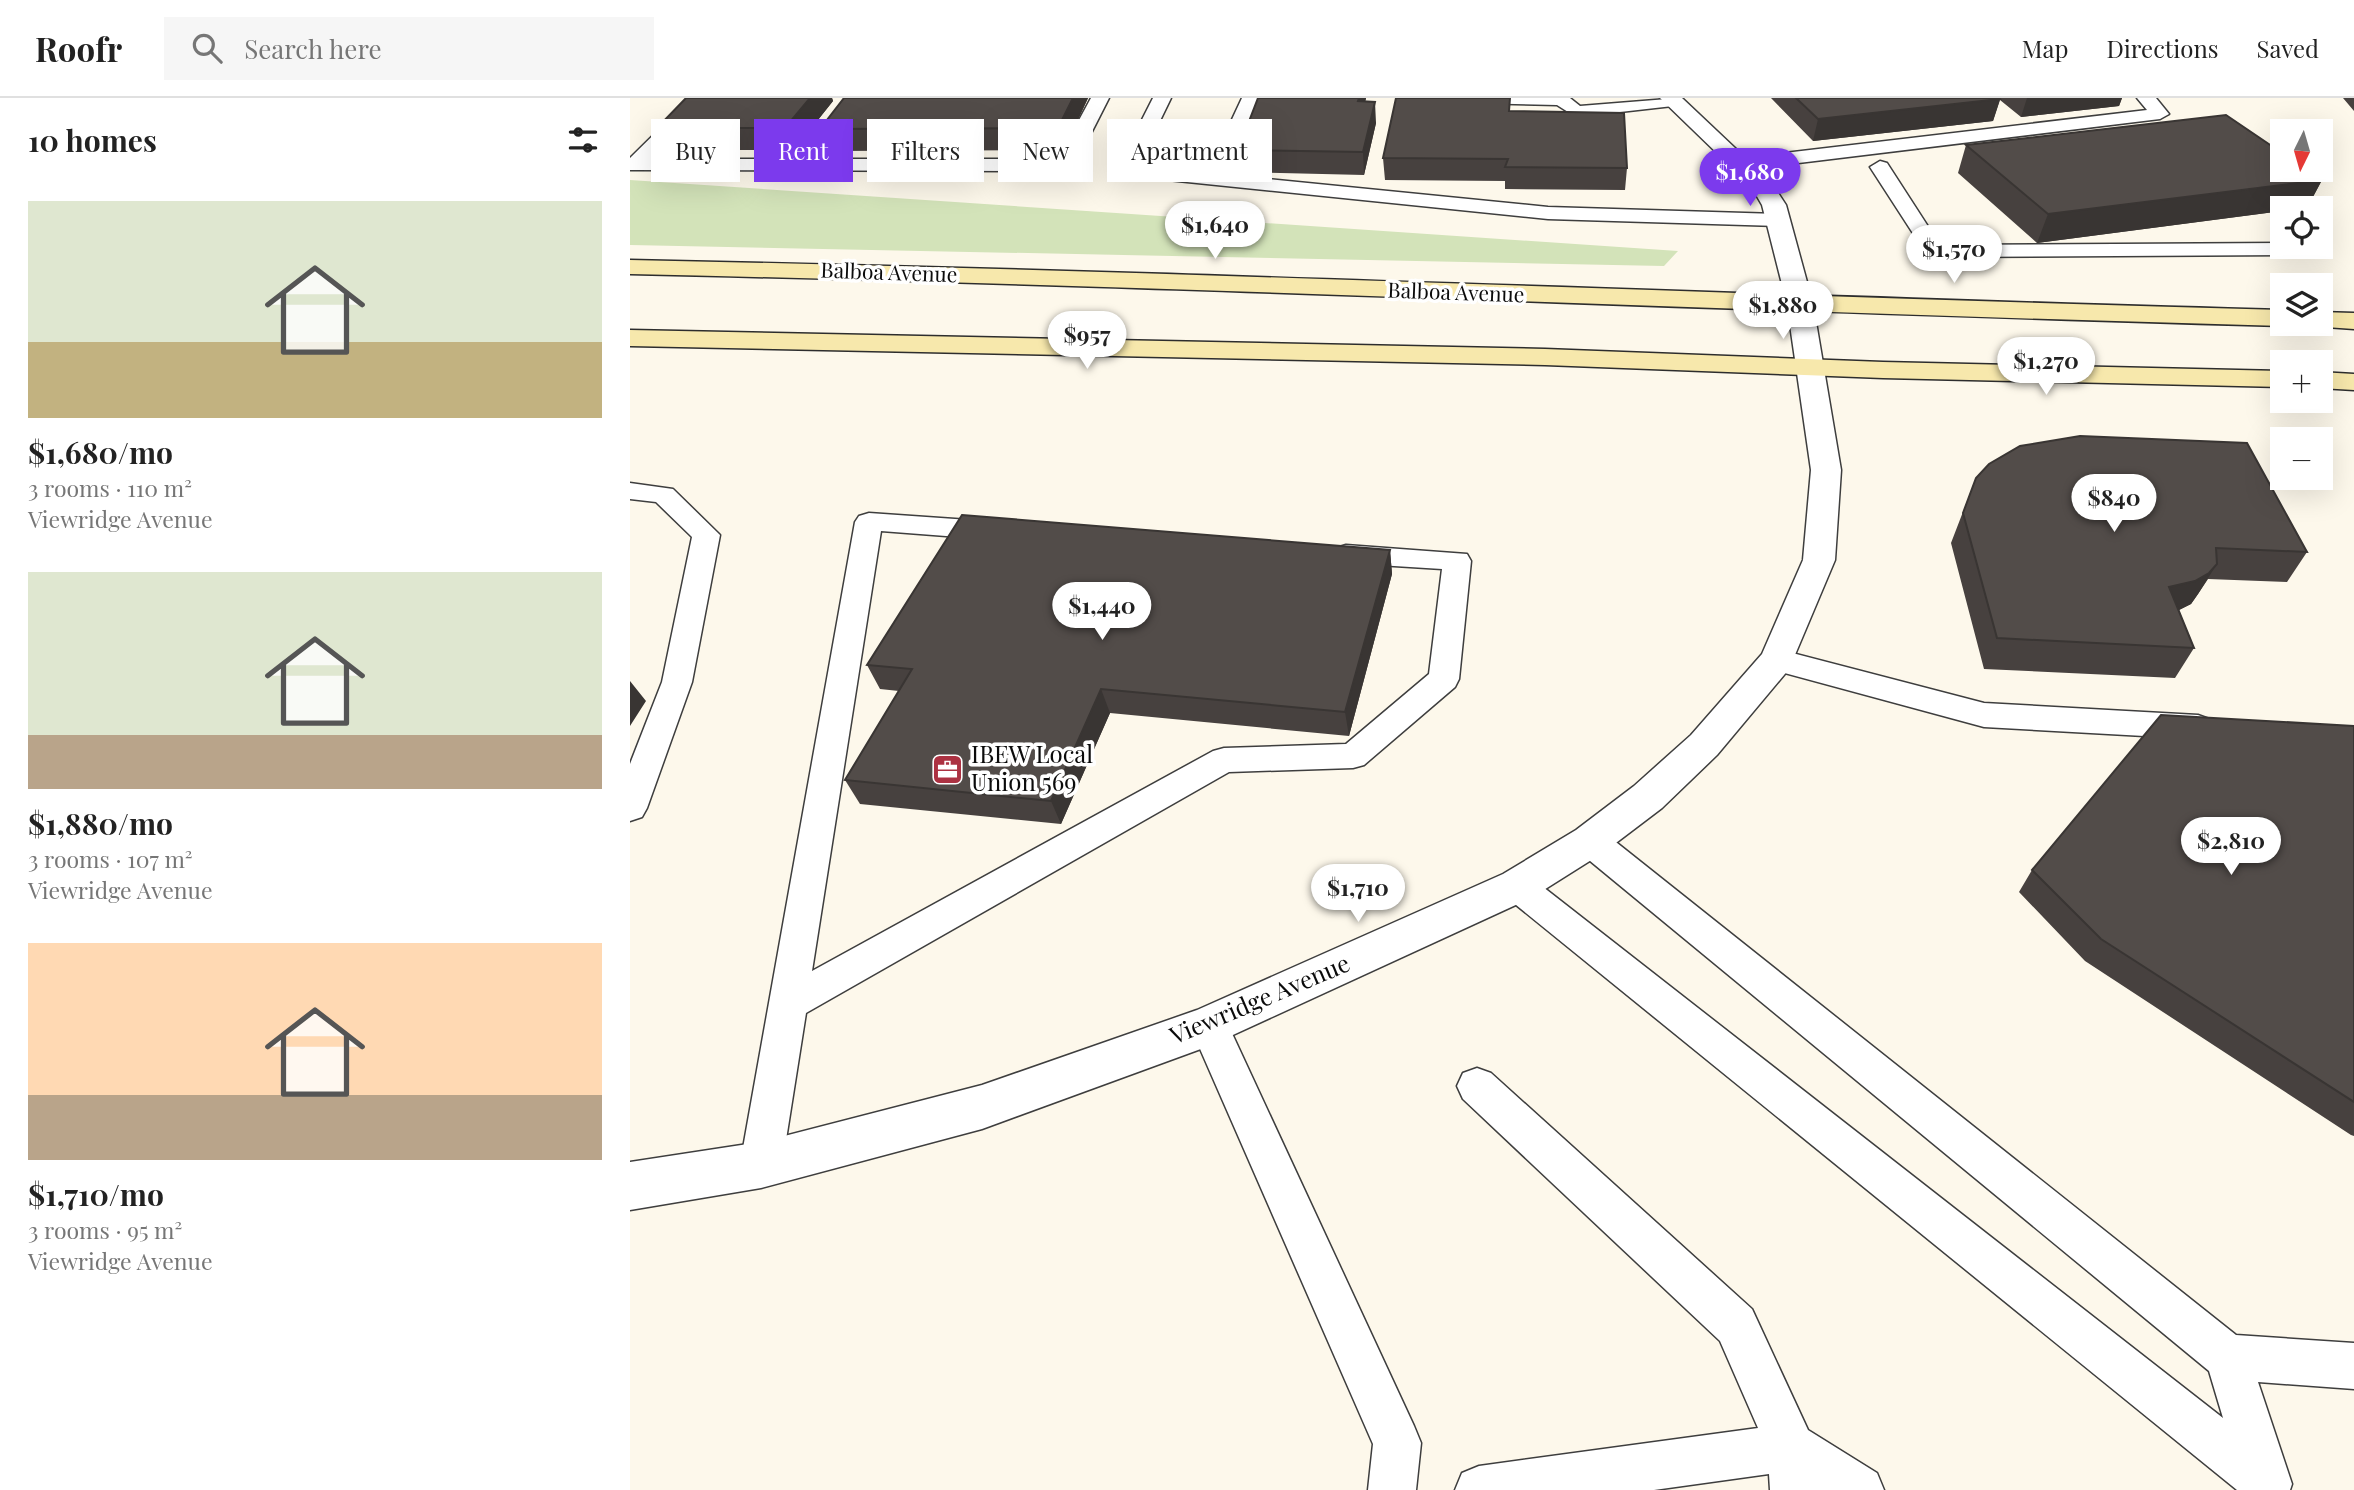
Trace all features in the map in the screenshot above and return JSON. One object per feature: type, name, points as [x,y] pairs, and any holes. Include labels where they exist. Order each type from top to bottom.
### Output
[{"type":"main road","name":"Balboa Avenue","points":[[630,267],[877,272],[2270,318]]},
{"type":"main road","points":[[2333,320],[2354,321]]},
{"type":"main road","points":[[630,338],[1545,357],[2270,379]]},
{"type":"main road","points":[[2333,381],[2354,382]]},
{"type":"street","name":"Viewridge Avenue","points":[[630,1186],[761,1165],[982,1107],[1209,1026],[1517,886],[1590,841],[1648,797],[1704,745],[1777,660],[1819,559],[1826,470],[1812,367],[1800,304],[1774,205],[1760,182],[1671,99]]},
{"type":"lane","points":[[701,98],[634,165],[1065,165],[1100,98]]},
{"type":"lane","points":[[1152,119],[1162,98]]},
{"type":"lane","points":[[1242,119],[1251,98]]},
{"type":"lane","points":[[1471,98],[1560,99],[1576,112],[1671,99]]},
{"type":"lane","points":[[1741,164],[2160,114],[2146,98]]},
{"type":"lane","points":[[1827,173],[2164,131]]},
{"type":"lane","points":[[1880,167],[1934,251],[2270,249]]},
{"type":"lane","points":[[1760,182],[1787,178]]},
{"type":"lane","points":[[1234,182],[1548,213],[1778,220]]},
{"type":"lane","points":[[630,491],[664,495],[706,535],[677,682],[630,808]]},
{"type":"lane","points":[[761,1165],[869,522],[1033,533]]},
{"type":"lane","points":[[790,1002],[1224,760],[1353,756],[1444,679],[1457,561],[1321,552]]},
{"type":"lane","points":[[1777,660],[1984,715],[2225,729]]},
{"type":"lane","points":[[1590,841],[2227,1357],[2269,1487]]},
{"type":"lane","points":[[1517,886],[2269,1487]]},
{"type":"lane","points":[[1209,1026],[1397,1443],[1392,1490]]},
{"type":"lane","points":[[1477,1086],[1736,1325],[1793,1469]]},
{"type":"lane","points":[[2227,1357],[2354,1366]]},
{"type":"lane","points":[[1479,1490],[1793,1469],[1860,1490]]},
{"type":"green space","points":[[630,180],[1678,251],[1664,266],[630,245]]},
{"type":"building","points":[[686,98],[810,98],[792,119],[754,119],[754,128],[740,128],[740,119],[666,119]]},
{"type":"building","points":[[844,98],[1073,98],[1062,119],[998,119],[998,128],[984,128],[984,119],[867,119],[867,129],[853,129],[853,119],[828,119]]},
{"type":"building","points":[[1258,98],[1359,98],[1358,101],[1375,102],[1363,152],[1272,151],[1272,119],[1250,119]]},
{"type":"building","points":[[1396,98],[1510,98],[1509,111],[1624,113],[1627,168],[1505,167],[1508,159],[1383,158]]},
{"type":"building","points":[[1796,98],[1999,98],[2000,99],[1818,119]]},
{"type":"building","points":[[2226,115],[2270,145],[2270,182],[2306,182],[2048,214],[1966,145]]},
{"type":"building","points":[[2080,436],[2247,443],[2270,485],[2270,490],[2273,490],[2307,552],[2216,548],[2217,564],[2209,573],[2195,581],[2169,587],[2194,648],[1997,638],[1963,513],[1976,478],[1989,464],[2020,446]]},
{"type":"building","points":[[962,515],[1390,550],[1345,712],[1101,689],[1051,801],[845,780],[912,669],[867,665]]},
{"type":"building","points":[[2161,715],[2354,726],[2354,1102],[2101,939],[2032,870]]},
{"type":"place","name":"IBEW Local Union 569","points":[[948,769]]}]
